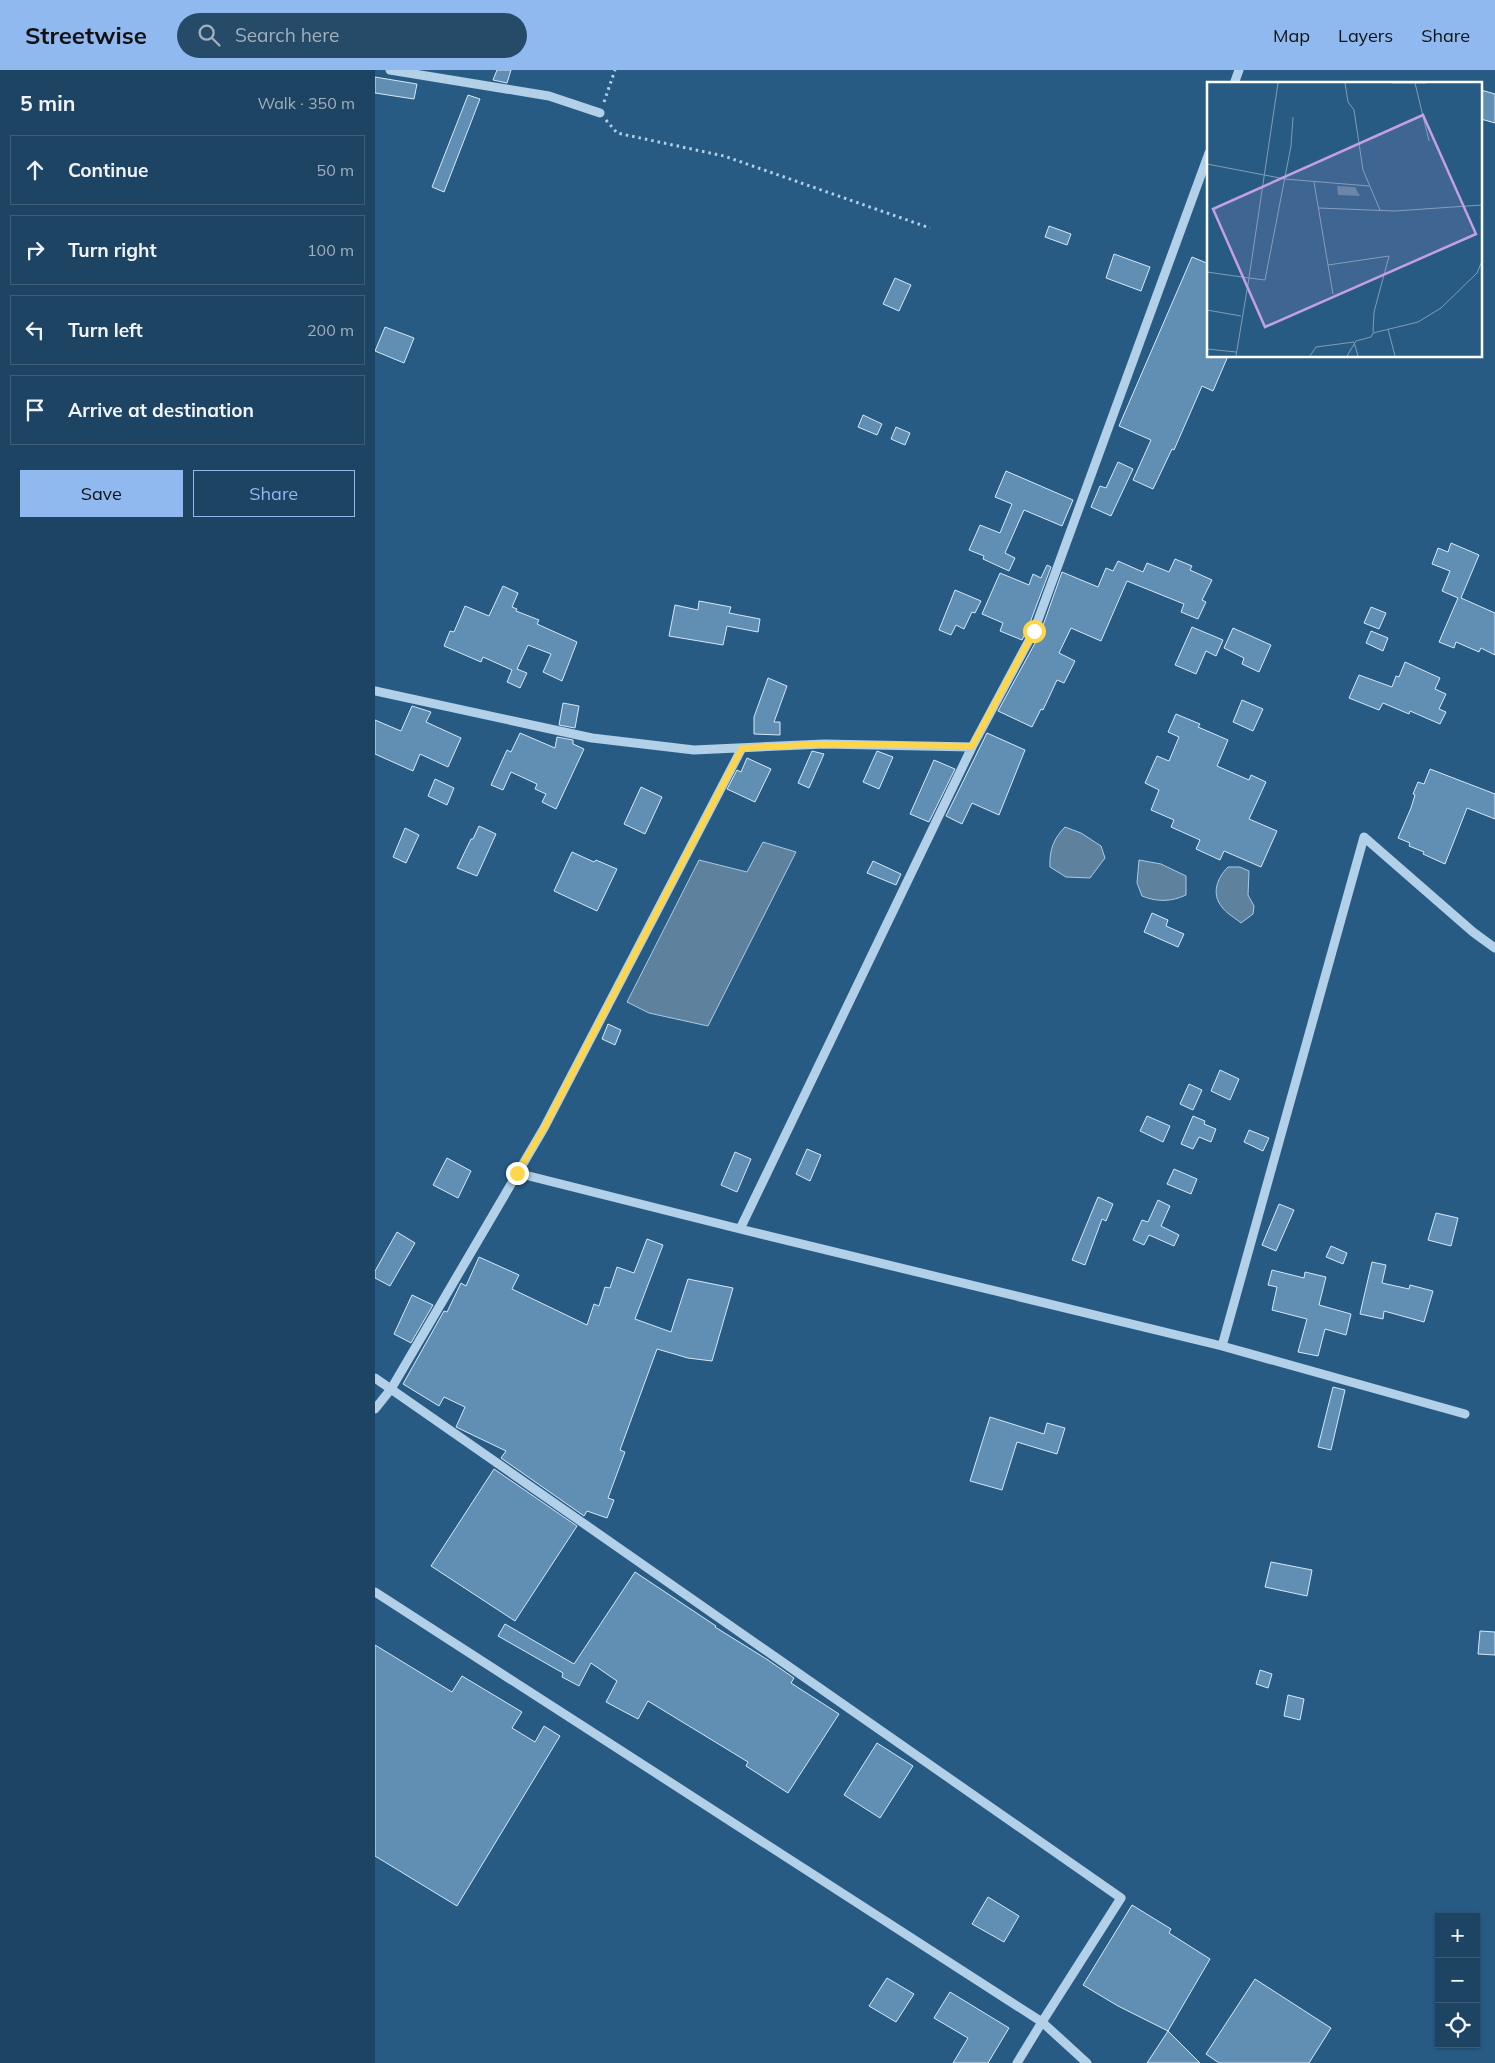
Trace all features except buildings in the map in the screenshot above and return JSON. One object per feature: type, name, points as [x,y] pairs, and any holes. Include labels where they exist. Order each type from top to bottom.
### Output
[{"type":"street","points":[[391,70],[549,96],[600,112]]},
{"type":"street","points":[[1235,82],[1239,70]]},
{"type":"street","points":[[740,1229],[972,746],[1034,631],[1207,158]]},
{"type":"street","points":[[375,691],[592,738],[694,750],[824,744],[972,746]]},
{"type":"street","points":[[375,1409],[391,1389],[544,1128],[742,748]]},
{"type":"street","points":[[1222,1346],[1364,837],[1495,948]]},
{"type":"street","points":[[517,1173],[1222,1346],[1465,1414]]},
{"type":"street","points":[[375,1378],[1121,1898],[1017,2063]]},
{"type":"street","points":[[375,1592],[1042,2022],[1087,2063]]},
{"type":"path","points":[[615,70],[600,112],[617,133],[724,156],[930,228]]},
{"type":"water","points":[[1065,827],[1081,833],[1101,846],[1105,858],[1090,878],[1066,877],[1050,867],[1050,855],[1053,845]]},
{"type":"water","points":[[763,842],[796,852],[708,1026],[649,1013],[627,1002],[699,860],[747,872]]},
{"type":"water","points":[[1139,860],[1161,864],[1186,876],[1186,895],[1164,900],[1142,896],[1137,883]]},
{"type":"water","points":[[1228,867],[1240,867],[1249,871],[1248,895],[1254,906],[1253,914],[1241,923],[1224,909],[1217,897],[1218,881]]},
{"type":"route","points":[[517,1173],[544,1128],[742,748],[824,744],[972,746],[1034,631]]}]
